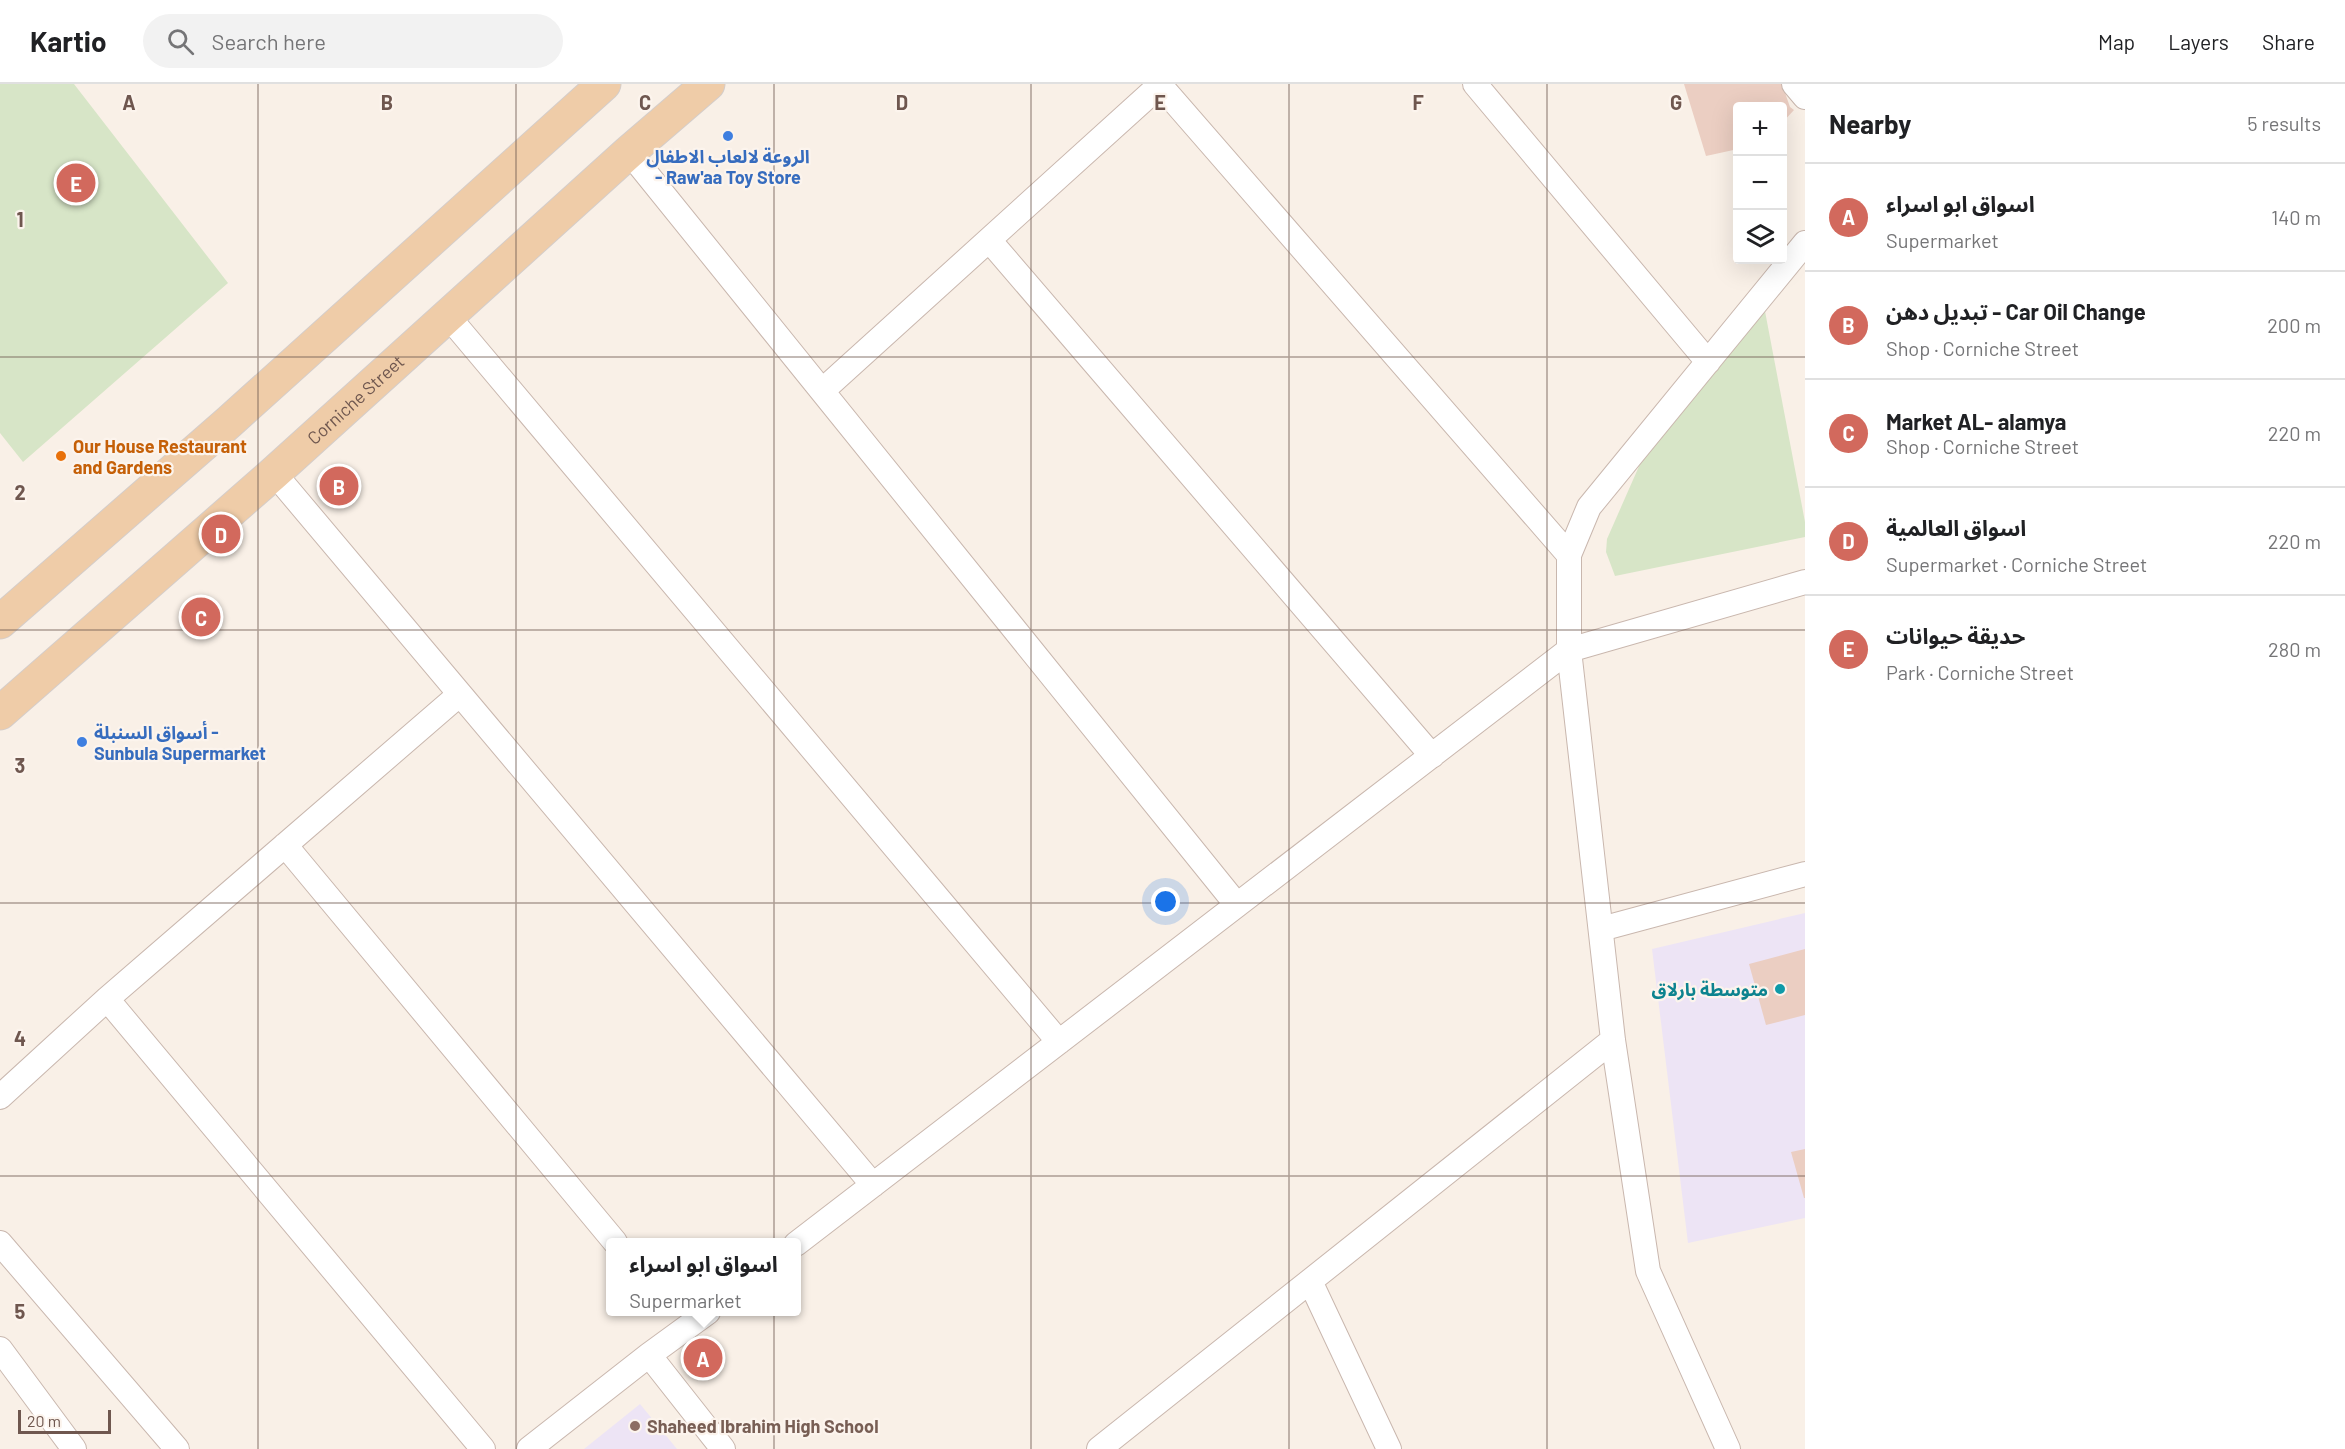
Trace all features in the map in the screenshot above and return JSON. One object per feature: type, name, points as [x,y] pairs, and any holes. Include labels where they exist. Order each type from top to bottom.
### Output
[{"type":"main road","points":[[0,622],[229,422],[604,84]]},
{"type":"main road","name":"Corniche Street","points":[[0,713],[274,473],[447,315],[708,84]]},
{"type":"street","points":[[822,391],[1161,84],[1569,555]]},
{"type":"street","points":[[1474,84],[1708,362]]},
{"type":"street","points":[[1794,84],[1805,97]]},
{"type":"street","points":[[629,152],[1237,905]]},
{"type":"street","points":[[989,240],[1432,756]]},
{"type":"street","points":[[1728,1449],[1648,1271],[1613,1040],[1569,650],[1569,555],[1589,507],[1805,243]]},
{"type":"street","points":[[447,315],[1059,1042]]},
{"type":"street","points":[[274,473],[873,1185]]},
{"type":"street","points":[[801,1240],[1569,650],[1805,582]]},
{"type":"street","points":[[0,1097],[107,999],[460,694]]},
{"type":"street","points":[[285,845],[612,1238]]},
{"type":"street","points":[[1601,929],[1805,874]]},
{"type":"street","points":[[107,999],[483,1449]]},
{"type":"street","points":[[1099,1449],[1613,1040]]},
{"type":"street","points":[[0,1243],[177,1449]]},
{"type":"street","points":[[1310,1281],[1389,1449]]},
{"type":"street","points":[[529,1449],[649,1355],[680,1320]]},
{"type":"street","points":[[0,1349],[74,1449]]},
{"type":"street","points":[[649,1355],[723,1449]]},
{"type":"shaded area","points":[[1805,913],[1805,1218],[1688,1243],[1652,949]]},
{"type":"shaded area","name":"Shaheed Ibrahim High School","points":[[640,1404],[677,1449],[584,1449]]},
{"type":"green space","points":[[0,84],[74,84],[228,283],[23,462],[0,433]]},
{"type":"green space","points":[[1764,306],[1805,522],[1805,537],[1615,576],[1606,552],[1607,539],[1640,464]]},
{"type":"building","points":[[1684,84],[1782,84],[1790,107],[1794,110],[1787,118],[1787,102],[1733,102],[1733,150],[1706,156]]},
{"type":"building","name":"متوسطة بارلاق","points":[[1805,949],[1805,1015],[1766,1025],[1749,964]]},
{"type":"building","points":[[1805,1149],[1805,1198],[1804,1198],[1791,1152]]},
{"type":"place","name":"الروعة لالعاب الاطفال - Raw'aa Toy Store","points":[[728,136]]},
{"type":"place","name":"حديقة حيوانات","points":[[76,183]]},
{"type":"place","name":"Our House Restaurant and Gardens","points":[[61,456]]},
{"type":"place","name":"تبديل دهن - Car Oil Change","points":[[339,486]]},
{"type":"place","name":"اسواق العالمية","points":[[221,534]]},
{"type":"place","name":"Market AL- alamya","points":[[201,617]]},
{"type":"place","name":"أسواق السنبلة - Sunbula Supermarket","points":[[82,742]]},
{"type":"place","name":"متوسطة بارلاق","points":[[1780,989]]},
{"type":"place","name":"اسواق ابو اسراء","points":[[703,1358]]},
{"type":"place","name":"Shaheed Ibrahim High School","points":[[635,1426]]}]
